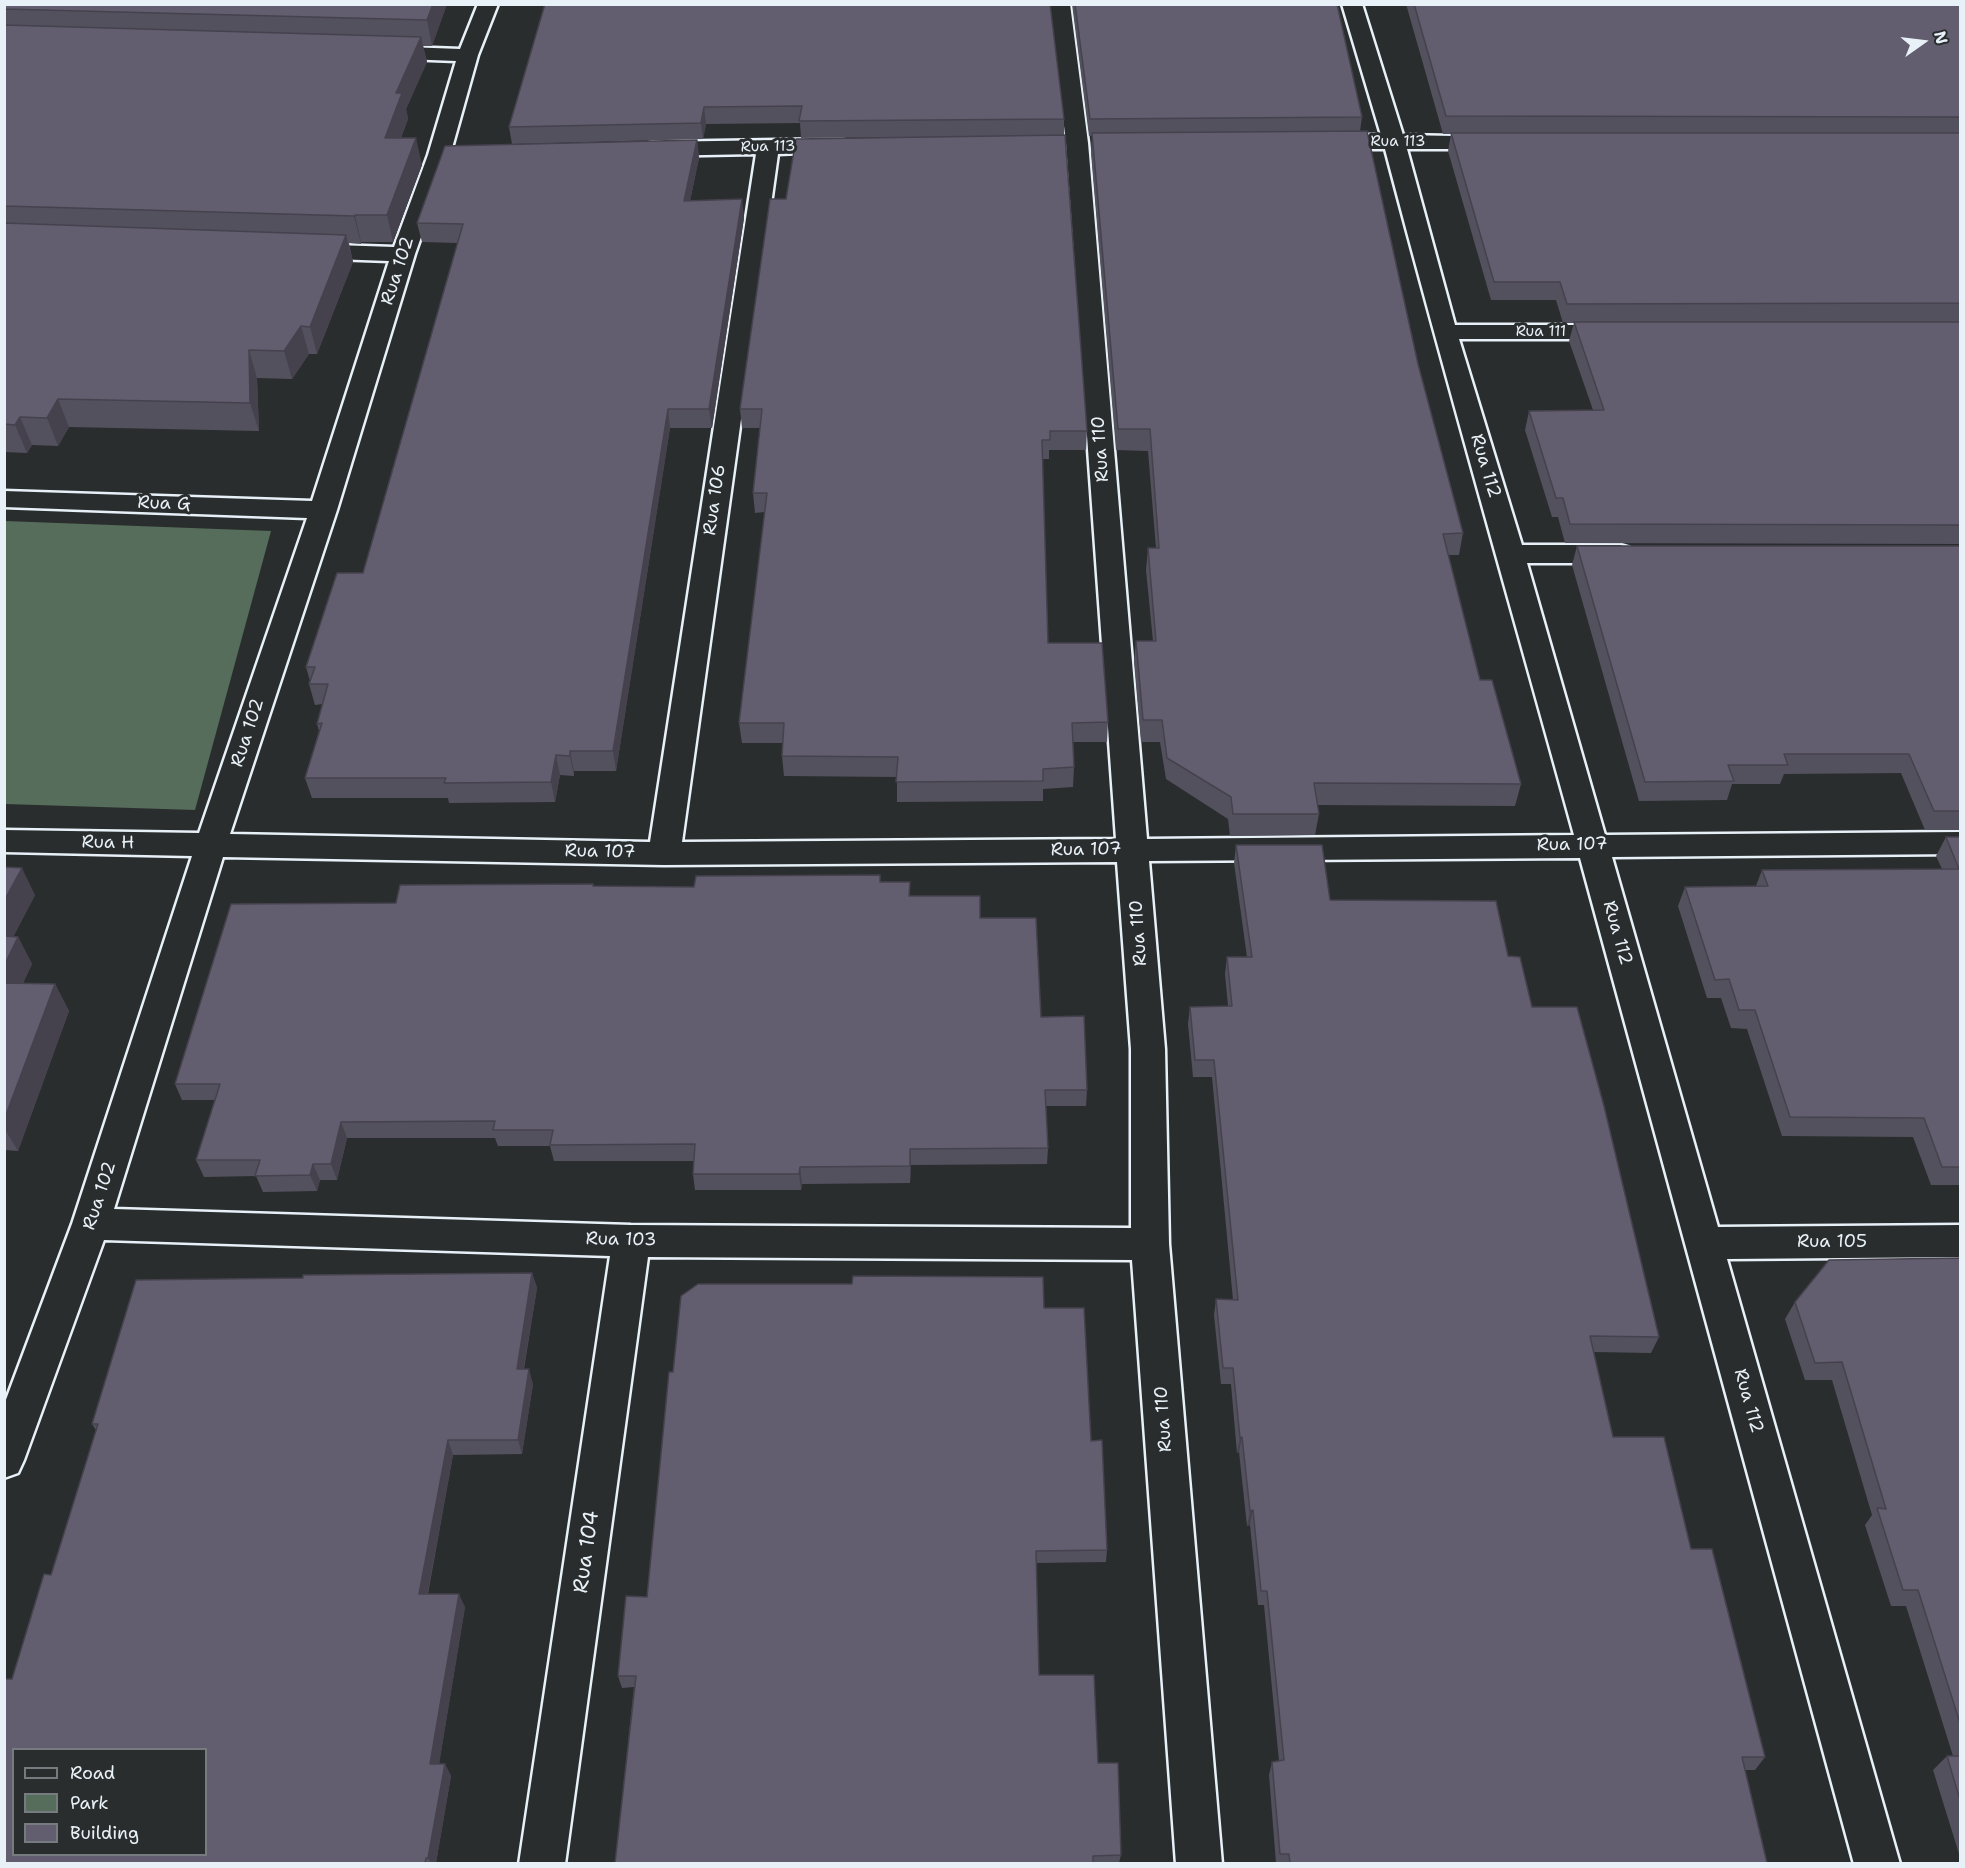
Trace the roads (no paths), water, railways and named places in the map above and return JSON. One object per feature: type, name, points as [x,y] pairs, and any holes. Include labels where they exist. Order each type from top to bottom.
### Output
[{"type":"street","name":"Rua 102","points":[[4,1460],[91,1224],[211,845],[323,510],[403,254],[451,154],[468,55],[488,4]]},
{"type":"street","name":"Rua 110","points":[[1060,4],[1077,143],[1148,1049],[1150,1244],[1198,1863]]},
{"type":"street","name":"Rua 112","points":[[1352,4],[1394,142],[1445,332],[1511,554],[1877,1863]]},
{"type":"street","points":[[361,52],[468,55]]},
{"type":"street","name":"Rua 113","points":[[1298,142],[1512,142]]},
{"type":"street","name":"Rua 113","points":[[639,150],[863,146]]},
{"type":"street","name":"Rua 106","points":[[664,854],[768,147]]},
{"type":"street","points":[[286,250],[403,254]]},
{"type":"street","name":"Rua 111","points":[[1445,332],[1637,332]]},
{"type":"street","name":"Rua G","points":[[4,499],[323,510]]},
{"type":"street","points":[[1511,554],[1641,554]]},
{"type":"street","name":"Rua H","points":[[4,841],[211,845]]},
{"type":"street","name":"Rua 107","points":[[211,845],[664,854],[1366,849],[1592,844],[1960,843]]},
{"type":"street","name":"Rua 103","points":[[91,1224],[631,1241],[1150,1244]]},
{"type":"street","name":"Rua 104","points":[[542,1863],[631,1241]]},
{"type":"street","name":"Rua 105","points":[[1704,1243],[1960,1242]]}]
